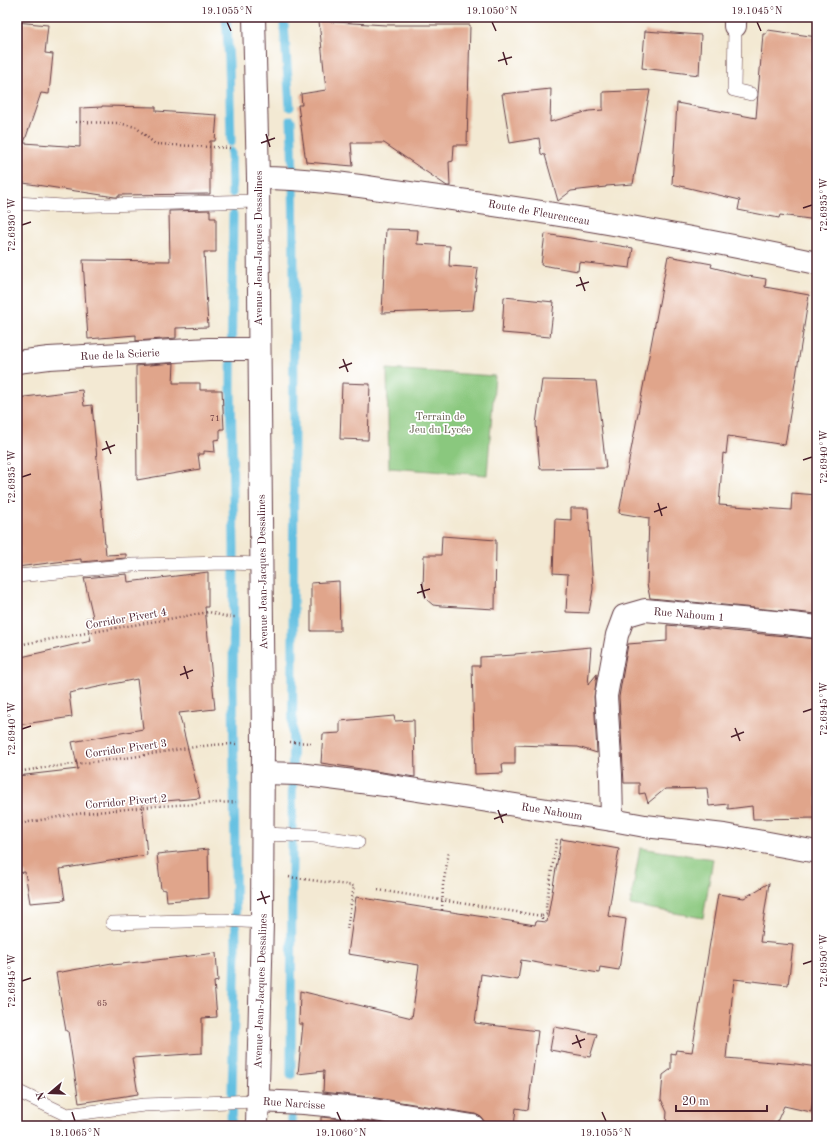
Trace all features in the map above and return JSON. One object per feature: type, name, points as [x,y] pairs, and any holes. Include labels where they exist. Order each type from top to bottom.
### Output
[{"type":"street","name":"Avenue Jean-Jacques Dessalines","points":[[254,17],[258,201],[252,349],[262,564],[263,773],[262,834],[246,921],[248,1101],[257,1126]]},
{"type":"street","name":"Route de Fleurenceau","points":[[258,178],[292,178],[494,204],[730,245],[817,263]]},
{"type":"street","name":"Rue de la Scierie","points":[[17,362],[103,354],[252,349]]},
{"type":"street","name":"Rue Nahoum 1","points":[[612,820],[606,696],[617,635],[624,616],[645,610],[817,627]]},
{"type":"street","name":"Rue Nahoum","points":[[263,773],[294,773],[386,785],[645,826],[724,835],[817,852]]},
{"type":"street","name":"Rue Narcisse","points":[[248,1101],[304,1103],[368,1109],[473,1126]]},
{"type":"lane","points":[[735,22],[734,90],[751,94]]},
{"type":"lane","points":[[17,203],[62,206],[258,201]]},
{"type":"lane","points":[[17,576],[133,565],[233,563],[262,564]]},
{"type":"lane","points":[[262,834],[291,835],[358,842]]},
{"type":"lane","points":[[112,923],[246,921]]},
{"type":"lane","points":[[17,1091],[68,1115],[144,1105],[248,1101]]},
{"type":"path","points":[[279,17],[292,17]]},
{"type":"path","points":[[416,17],[427,17]]},
{"type":"path","points":[[76,122],[118,123],[136,128],[155,144],[216,148],[257,148]]},
{"type":"path","name":"Corridor Pivert 4","points":[[17,645],[209,612],[226,617],[236,617]]},
{"type":"path","points":[[289,742],[310,743]]},
{"type":"path","name":"Corridor Pivert 3","points":[[17,772],[52,766],[140,756],[185,748],[238,744]]},
{"type":"path","name":"Corridor Pivert 2","points":[[17,824],[76,814],[157,806],[237,802]]},
{"type":"path","points":[[378,890],[542,916],[547,914],[546,906],[557,838]]},
{"type":"path","points":[[442,910],[443,885],[448,852]]},
{"type":"path","points":[[298,878],[354,886],[348,928]]},
{"type":"path","points":[[542,916],[542,921]]},
{"type":"green space","name":"Terrain de Jeu du Lycée","points":[[387,369],[495,376],[487,475],[389,468]]},
{"type":"green space","points":[[640,848],[713,859],[703,918],[630,905]]},
{"type":"building","points":[[319,21],[386,25],[470,25],[467,145],[454,145],[453,161],[449,162],[450,186],[447,186],[384,143],[351,143],[353,166],[306,162],[298,105],[302,105],[301,94],[326,90]]},
{"type":"building","points":[[17,22],[48,25],[45,53],[53,54],[49,94],[41,93],[24,143],[80,147],[80,108],[102,106],[156,107],[156,111],[217,115],[215,141],[210,141],[210,194],[119,195],[119,197],[115,197],[17,182]]},
{"type":"building","points":[[768,30],[817,37],[817,220],[780,215],[779,218],[738,210],[740,200],[672,184],[677,103],[756,118],[763,34],[766,34]]},
{"type":"building","points":[[645,31],[701,35],[699,75],[642,68]]},
{"type":"building","points":[[551,89],[550,122],[589,111],[603,110],[603,92],[650,90],[633,184],[571,191],[558,201],[545,155],[541,154],[539,138],[510,143],[502,94]]},
{"type":"building","points":[[210,210],[210,218],[216,218],[216,252],[204,252],[208,327],[176,328],[176,338],[136,341],[136,335],[88,339],[83,260],[170,261],[169,211]]},
{"type":"building","points":[[386,229],[418,230],[417,244],[450,246],[449,266],[478,268],[473,310],[382,313]]},
{"type":"building","points":[[545,234],[633,248],[630,268],[579,262],[578,271],[541,265]]},
{"type":"building","points":[[668,256],[712,264],[711,267],[742,275],[766,279],[765,287],[809,295],[785,445],[728,436],[726,454],[723,453],[719,505],[791,510],[792,493],[817,495],[817,614],[650,598],[647,584],[649,518],[619,513]]},
{"type":"building","points":[[504,297],[554,302],[550,337],[502,333]]},
{"type":"building","points":[[174,363],[173,383],[200,383],[200,390],[222,390],[224,429],[220,429],[220,439],[214,440],[215,452],[204,451],[204,454],[198,454],[200,469],[137,480],[136,366]]},
{"type":"building","points":[[542,380],[596,381],[606,468],[540,469],[536,424]]},
{"type":"building","points":[[342,383],[370,384],[368,440],[340,439]]},
{"type":"building","points":[[82,390],[84,406],[92,405],[106,555],[126,554],[126,558],[81,562],[81,559],[17,567],[17,398]]},
{"type":"building","points":[[571,508],[588,508],[593,589],[589,613],[566,612],[568,574],[553,573],[555,519],[571,520]]},
{"type":"building","points":[[442,536],[496,540],[495,609],[433,605],[426,599],[423,589],[424,555],[441,555]]},
{"type":"building","points":[[208,572],[208,607],[205,607],[215,709],[179,713],[200,798],[142,803],[147,855],[60,869],[65,900],[30,903],[25,872],[17,873],[17,776],[78,769],[72,742],[143,729],[137,679],[69,693],[72,717],[17,725],[17,658],[91,641],[86,618],[93,617],[84,578],[127,574],[128,582]]},
{"type":"building","points":[[339,581],[340,631],[311,631],[311,583]]},
{"type":"building","points":[[667,625],[817,639],[817,818],[753,819],[752,806],[728,809],[728,804],[709,806],[707,788],[665,789],[648,803],[645,793],[639,794],[639,783],[624,783],[619,697],[628,644],[667,641]]},
{"type":"building","points":[[591,647],[588,685],[597,674],[594,697],[597,753],[578,747],[515,745],[515,764],[502,764],[503,773],[475,774],[472,666],[480,666],[480,657]]},
{"type":"building","points":[[394,716],[395,721],[414,720],[415,777],[321,763],[323,734],[340,733],[340,721]]},
{"type":"building","points":[[561,839],[619,849],[608,916],[626,919],[619,970],[600,967],[599,973],[521,960],[518,980],[481,974],[475,1023],[538,1031],[528,1110],[516,1108],[514,1126],[485,1126],[481,1117],[475,1114],[370,1097],[323,1092],[324,1071],[298,1074],[303,1024],[299,1024],[300,991],[412,1018],[419,965],[348,954],[356,897],[535,925],[536,921],[547,922]]},
{"type":"building","points":[[208,849],[209,898],[167,901],[166,890],[161,889],[157,854]]},
{"type":"building","points":[[769,883],[760,942],[793,945],[788,985],[734,979],[726,1058],[817,1067],[811,1112],[784,1106],[775,1126],[666,1126],[667,1112],[661,1099],[663,1075],[671,1069],[671,1053],[675,1054],[676,1050],[692,1052],[718,894],[744,898]]},
{"type":"building","points":[[216,953],[218,981],[214,982],[217,1017],[202,1018],[202,1053],[132,1058],[138,1094],[79,1103],[68,1031],[66,1031],[56,973],[112,963],[113,965]]},
{"type":"building","points":[[554,1027],[597,1034],[590,1057],[550,1050]]},
{"type":"building","points":[[321,1117],[366,1121],[395,1126],[321,1125]]},
{"type":"waterway","points":[[226,17],[231,142]]},
{"type":"waterway","points":[[284,24],[290,107]]},
{"type":"waterway","points":[[291,120],[294,234],[294,831],[291,1075]]},
{"type":"waterway","points":[[231,152],[232,193]]},
{"type":"waterway","points":[[231,1126],[236,949],[233,684],[234,548],[231,388],[233,215]]},
{"type":"waterway","points":[[292,1115],[292,1126]]}]
